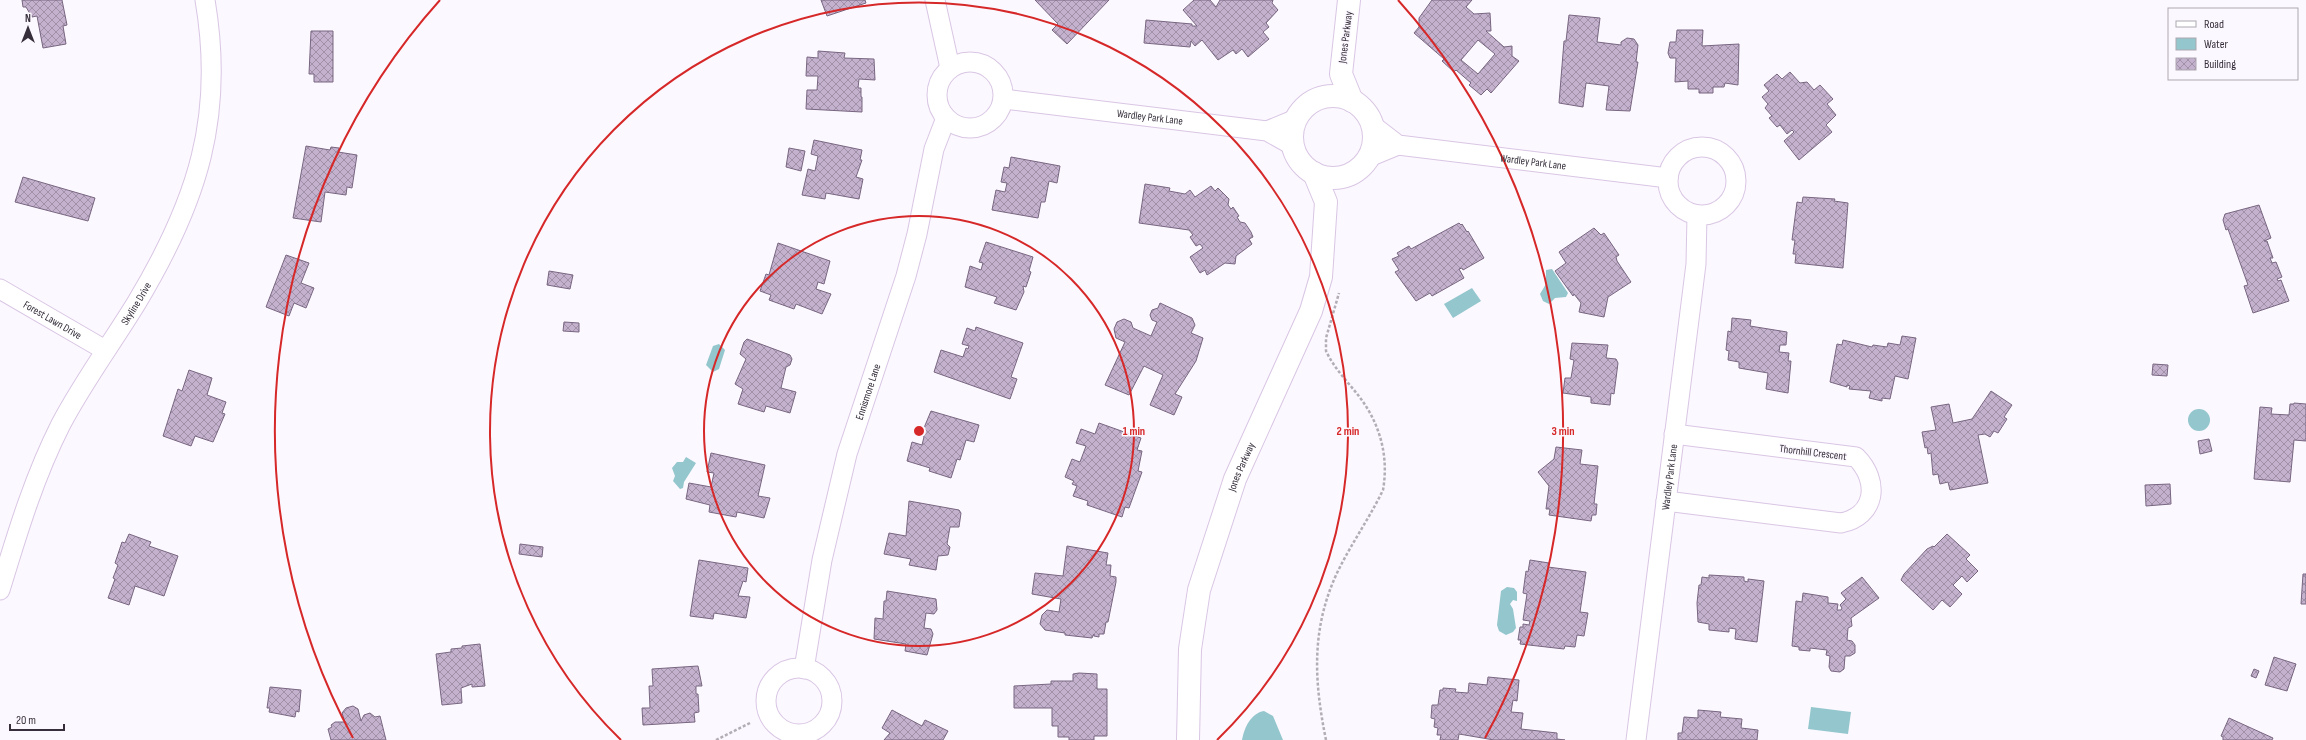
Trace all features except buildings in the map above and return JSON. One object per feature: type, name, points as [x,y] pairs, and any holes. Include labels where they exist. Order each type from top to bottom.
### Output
[{"type":"street","name":"Skyline Drive","points":[[0,590],[18,529],[48,452],[61,424],[170,245],[187,208],[200,168],[208,125],[211,82],[208,21],[205,0]]},
{"type":"street","points":[[935,0],[950,68]]},
{"type":"street","name":"Jones Parkway","points":[[1350,0],[1341,74],[1352,101]]},
{"type":"street","points":[[965,62],[976,62],[986,65],[995,72],[1001,81],[1004,99],[999,112],[992,121],[971,129],[959,127],[946,118],[938,102],[937,91],[940,80],[950,68],[965,62]]},
{"type":"street","name":"Jones Parkway","points":[[1320,98],[1341,74]]},
{"type":"street","points":[[1334,96],[1352,101],[1362,108],[1372,125],[1398,145],[1369,158],[1359,168],[1342,177],[1326,178],[1314,173],[1302,164],[1292,145],[1292,131],[1296,119],[1304,108],[1320,98],[1334,96]]},
{"type":"street","name":"Wardley Park Lane","points":[[1004,99],[1268,131],[1292,145]]},
{"type":"street","name":"Ennismore Lane","points":[[804,669],[822,560],[846,454],[906,276],[917,234],[934,149],[946,118]]},
{"type":"street","points":[[1268,131],[1296,119]]},
{"type":"street","points":[[1369,158],[1373,144],[1372,125]]},
{"type":"street","name":"Wardley Park Lane","points":[[1398,145],[1668,178]]},
{"type":"street","points":[[1699,147],[1711,148],[1721,153],[1729,161],[1735,171],[1736,182],[1734,193],[1728,203],[1720,210],[1709,214],[1697,215],[1678,206],[1668,187],[1668,178],[1672,165],[1679,156],[1688,150],[1699,147]]},
{"type":"street","name":"Jones Parkway","points":[[1188,740],[1190,649],[1199,590],[1235,478],[1310,312],[1321,277],[1326,202],[1314,173]]},
{"type":"street","name":"Jones Parkway","points":[[1326,202],[1342,177]]},
{"type":"street","name":"Wardley Park Lane","points":[[1636,740],[1696,264],[1697,215]]},
{"type":"street","name":"Forest Lawn Drive","points":[[0,289],[105,350]]},
{"type":"street","name":"Thornhill Crescent","points":[[1666,501],[1841,523],[1854,520],[1864,512],[1869,502],[1872,489],[1870,477],[1865,466],[1856,457],[1674,434]]},
{"type":"path","points":[[1326,740],[1316,681],[1320,627],[1332,583],[1380,497],[1386,474],[1385,453],[1373,418],[1326,351],[1326,338],[1339,292]]},
{"type":"path","points":[[716,740],[750,723]]},
{"type":"water","points":[[1552,269],[1568,293],[1566,297],[1555,298],[1549,304],[1543,301],[1540,294],[1546,284],[1546,270]]},
{"type":"water","points":[[1472,288],[1481,301],[1453,318],[1444,304]]},
{"type":"water","points":[[719,344],[725,350],[719,369],[713,372],[706,365],[713,346]]},
{"type":"water","points":[[2199,409],[2207,412],[2210,420],[2207,428],[2199,431],[2191,428],[2188,420],[2191,412]]},
{"type":"water","points":[[686,457],[696,463],[684,482],[683,488],[680,489],[673,481],[675,476],[672,468],[677,462],[683,462]]},
{"type":"water","points":[[1507,587],[1514,588],[1517,592],[1517,601],[1513,600],[1510,604],[1513,609],[1516,628],[1513,632],[1506,635],[1499,631],[1497,625],[1501,591]]},
{"type":"water","points":[[1811,707],[1851,712],[1848,734],[1808,729]]},
{"type":"water","points":[[1264,711],[1273,716],[1283,740],[1242,740],[1244,731],[1252,718],[1259,712]]}]
